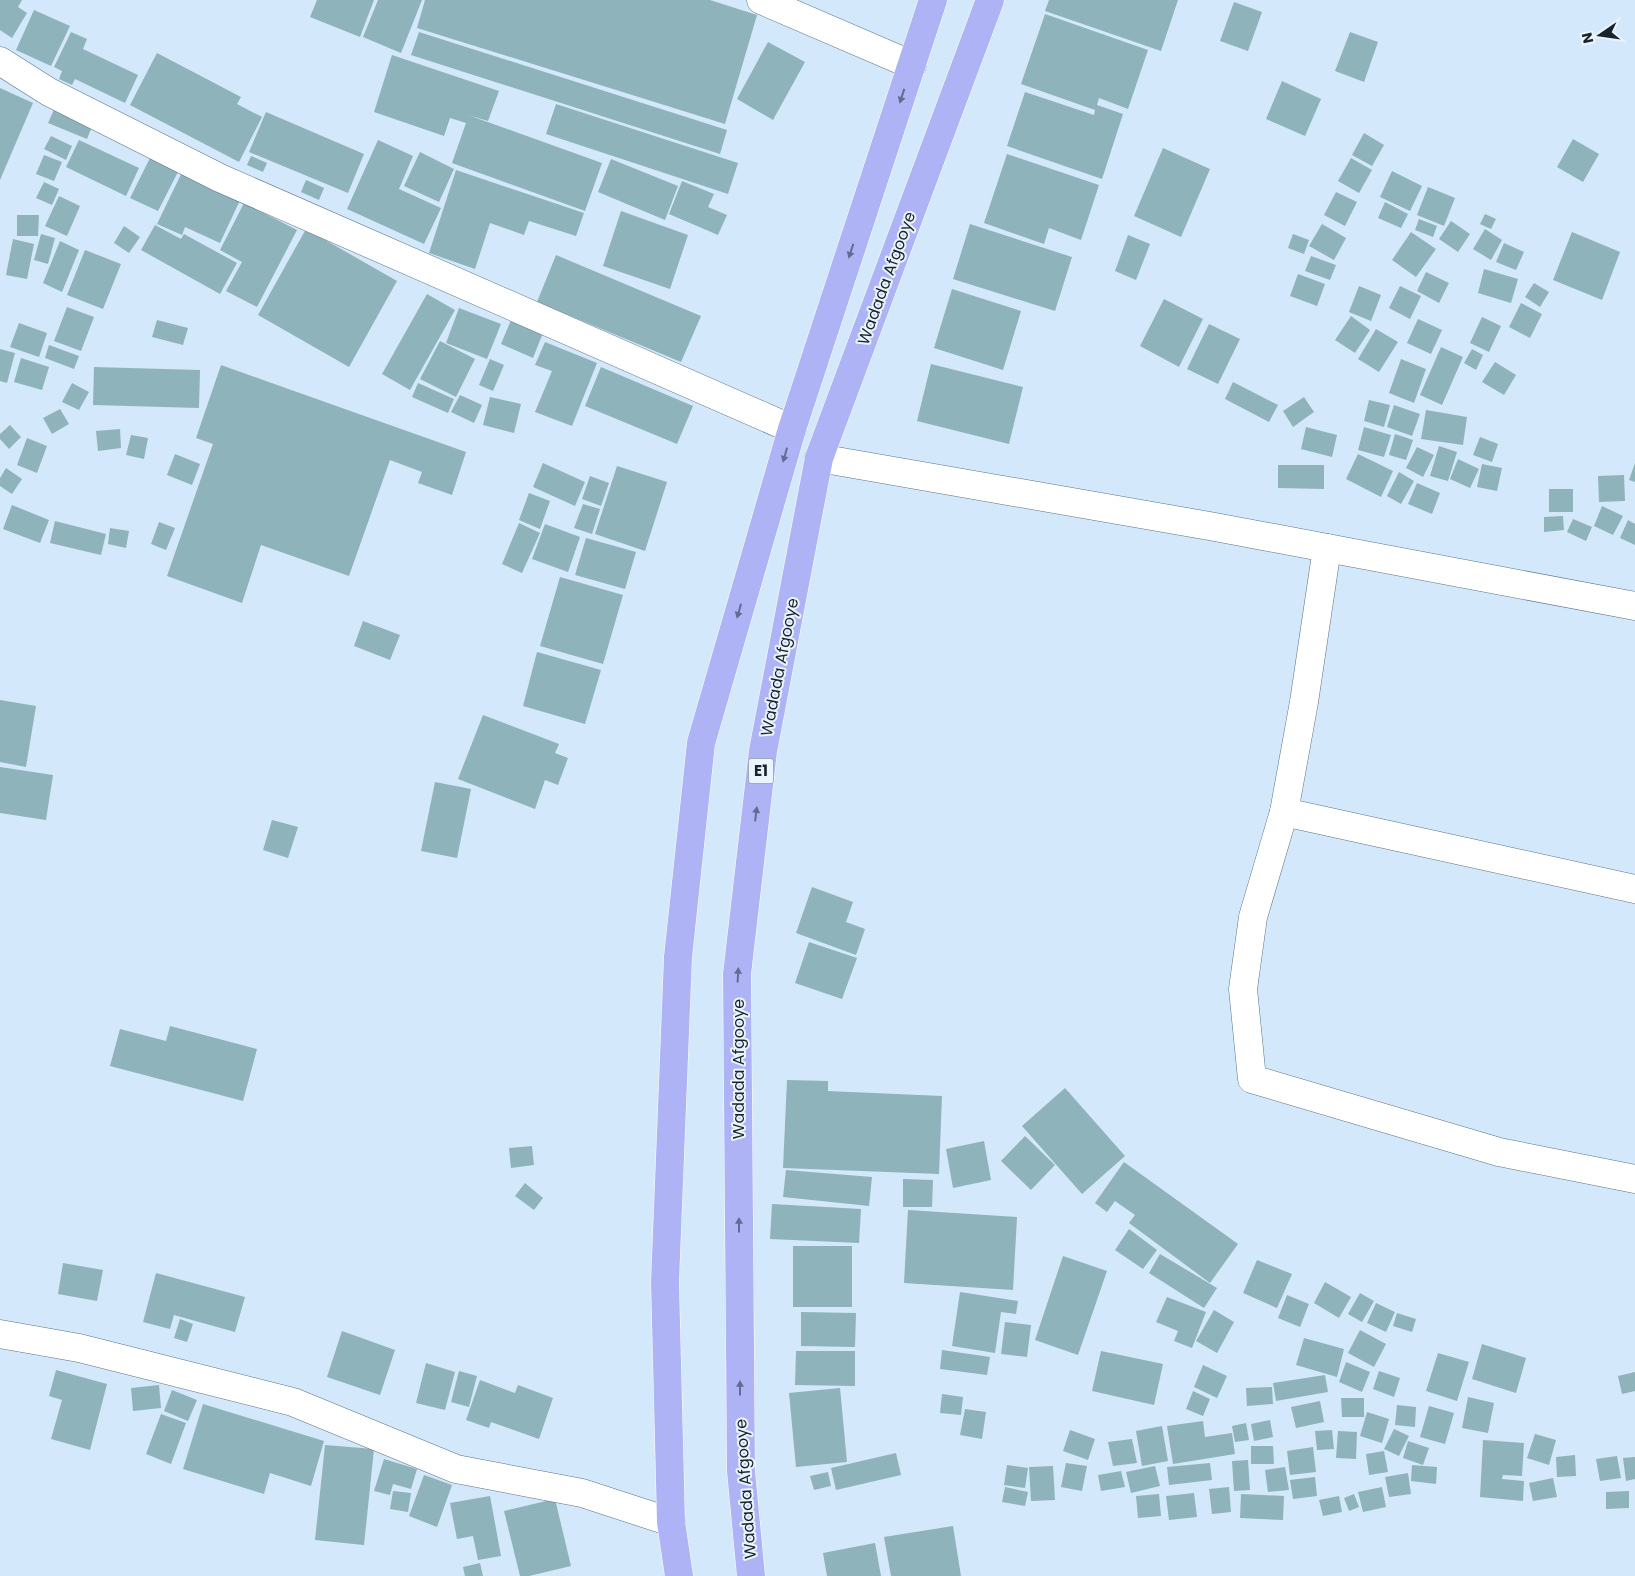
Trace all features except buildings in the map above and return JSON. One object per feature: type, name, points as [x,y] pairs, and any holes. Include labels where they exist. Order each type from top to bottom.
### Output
[{"type":"highway","points":[[679,1576],[671,1522],[665,1282],[678,957],[701,743],[792,429],[934,0]]},
{"type":"highway","name":"Wadada Afgooye","points":[[751,1576],[741,1471],[737,974],[763,751],[819,458],[990,0]]},
{"type":"street","points":[[761,0],[912,65]]},
{"type":"street","points":[[0,61],[50,92],[220,178],[792,429]]},
{"type":"street","points":[[819,458],[1215,527],[1635,606]]},
{"type":"street","points":[[1327,548],[1304,702],[1284,812],[1253,917],[1243,990],[1252,1079],[1499,1152],[1635,1179]]},
{"type":"street","points":[[1284,812],[1635,889]]},
{"type":"street","points":[[0,1334],[78,1348],[293,1402],[456,1469],[582,1493],[671,1522]]}]
